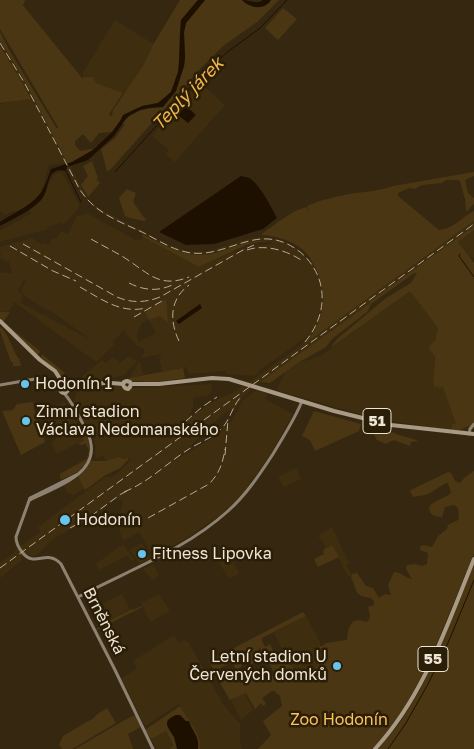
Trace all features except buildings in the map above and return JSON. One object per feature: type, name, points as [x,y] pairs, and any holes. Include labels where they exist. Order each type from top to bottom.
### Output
[{"type":"main road","points":[[1,322],[54,371],[64,388]]},
{"type":"main road","name":"51","points":[[64,388],[104,383],[123,384],[125,381],[131,384],[159,384],[215,378],[229,379],[338,412],[396,426],[474,434]]},
{"type":"main road","points":[[0,384],[32,379],[64,388]]},
{"type":"main road","name":"Brněnská","points":[[64,388],[88,434],[91,446],[89,461],[83,470],[70,480],[30,500],[16,537],[16,543],[27,558],[57,560],[62,566],[153,749]]},
{"type":"main road","points":[[78,597],[177,547],[214,523],[230,509],[244,494],[266,464],[287,430],[302,400]]},
{"type":"main road","points":[[469,434],[474,424]]},
{"type":"main road","name":"55","points":[[376,749],[397,723],[418,690],[474,559]]},
{"type":"shaded area","points":[[198,0],[205,0],[186,23],[184,32],[184,66],[176,91],[163,107],[140,110],[129,116],[114,136],[88,160],[67,167],[66,171],[59,170],[54,172],[51,175],[44,196],[37,204],[0,226],[0,222],[26,206],[39,195],[45,186],[51,169],[72,162],[93,150],[112,132],[123,115],[142,106],[158,103],[171,92],[178,72],[181,20]]},
{"type":"shaded area","points":[[242,0],[255,2],[271,0],[265,6],[257,7],[249,5]]},
{"type":"shaded area","points":[[115,20],[154,43],[144,66],[125,94],[96,83],[93,77],[84,77],[82,74]]},
{"type":"shaded area","points":[[0,41],[22,76],[82,189],[88,199],[100,209],[171,246],[187,251],[209,251],[248,239],[264,237],[289,244],[307,257],[319,276],[324,297],[320,321],[308,341],[474,221],[474,226],[257,384],[243,397],[234,411],[229,410],[218,419],[174,462],[211,439],[226,425],[228,427],[243,400],[257,390],[268,394],[265,399],[293,414],[267,460],[230,507],[190,536],[155,555],[152,554],[139,532],[123,541],[118,522],[123,504],[122,501],[116,498],[79,525],[53,539],[39,553],[31,556],[27,553],[21,558],[22,560],[0,578],[0,563],[40,532],[38,527],[105,477],[112,477],[132,459],[118,457],[106,461],[103,455],[100,458],[95,457],[95,441],[74,402],[77,389],[113,385],[120,386],[126,390],[131,388],[211,384],[212,391],[207,396],[193,398],[193,407],[184,422],[208,405],[252,380],[300,346],[309,335],[260,370],[255,376],[226,374],[226,371],[189,374],[186,367],[162,372],[159,357],[161,354],[141,358],[145,350],[136,345],[124,330],[113,342],[115,344],[96,362],[14,302],[10,311],[0,312],[0,272],[12,273],[9,261],[7,262],[0,258],[0,247],[32,238],[42,245],[44,243],[48,245],[53,238],[56,239],[61,231],[68,234],[77,216],[88,214],[135,241],[141,240],[143,237],[199,267],[235,251],[237,254],[247,248],[271,244],[272,241],[252,241],[205,254],[190,254],[175,250],[98,211],[83,196],[64,163],[49,165],[41,193],[28,206],[9,212],[7,215],[0,212],[0,104],[30,98],[0,46]],"holes":[[[24,279],[26,280],[21,291],[26,297],[58,316],[91,340],[21,303],[23,294],[18,292]],[[166,300],[160,316],[149,320],[156,333],[138,342],[138,331],[142,323],[149,319],[145,312]]]},
{"type":"shaded area","points":[[199,82],[225,105],[175,162],[165,154],[169,150],[152,136]]},
{"type":"shaded area","points":[[186,106],[196,115],[188,123],[178,115]]},
{"type":"shaded area","points":[[62,172],[79,204],[78,209],[64,224],[60,223],[47,227],[48,229],[0,242],[0,231],[32,213],[29,211],[42,199],[52,178],[55,174]]},
{"type":"shaded area","points":[[241,176],[250,178],[259,187],[277,218],[263,229],[214,244],[186,245],[159,232]]},
{"type":"shaded area","points":[[474,230],[474,258],[470,258],[458,242]]},
{"type":"shaded area","points":[[410,290],[438,328],[435,341],[433,382],[438,386],[443,386],[457,424],[452,424],[452,430],[416,426],[363,415],[276,390],[285,373],[298,363],[321,356]]},
{"type":"shaded area","points":[[200,304],[202,308],[179,324],[176,321]]},
{"type":"shaded area","points":[[128,356],[137,361],[124,375],[84,384],[79,379],[102,360],[106,363],[113,357],[119,364]]},
{"type":"shaded area","points":[[139,362],[143,375],[129,378]]},
{"type":"shaded area","points":[[64,401],[78,425],[84,440],[57,454],[51,442],[59,437],[57,434],[52,437],[43,413]]},
{"type":"shaded area","points":[[296,468],[301,479],[284,487],[278,477]]},
{"type":"shaded area","points":[[78,478],[84,488],[73,496],[70,493],[68,494],[63,485]]},
{"type":"shaded area","points":[[332,527],[349,563],[346,565],[352,575],[350,576],[348,576],[332,546],[326,548],[318,536]]},
{"type":"shaded area","points":[[142,543],[150,558],[140,564],[129,550]]},
{"type":"shaded area","points":[[123,544],[134,559],[132,561],[126,556],[99,570],[96,564]]},
{"type":"shaded area","points":[[230,555],[239,572],[229,579],[218,561]]},
{"type":"shaded area","points":[[153,564],[159,576],[153,580],[143,569]]},
{"type":"shaded area","points":[[122,594],[130,609],[111,619],[103,603]]},
{"type":"shaded area","points":[[159,594],[170,611],[150,622],[141,603]]},
{"type":"shaded area","points":[[306,616],[320,642],[320,664],[296,676],[274,633]]},
{"type":"shaded area","points":[[174,635],[179,643],[185,640],[189,643],[223,704],[240,724],[242,749],[200,749],[200,741],[195,729],[179,704],[145,726],[121,678],[137,669],[133,661]]},
{"type":"shaded area","points":[[245,693],[253,710],[241,720],[231,700]]},
{"type":"shaded area","points":[[180,715],[186,721],[189,721],[197,738],[198,749],[177,749],[174,737],[167,724],[171,717]]},
{"type":"shaded area","points":[[166,731],[173,746],[170,749],[156,749],[151,739]]},
{"type":"green space","points":[[0,0],[25,0],[24,4],[22,4],[82,78],[93,77],[96,83],[123,93],[109,114],[112,116],[113,110],[143,66],[154,43],[180,0],[198,0],[181,20],[178,72],[171,92],[158,103],[142,106],[120,121],[112,132],[99,133],[91,143],[83,134],[75,141],[75,145],[80,151],[93,150],[68,164],[22,76],[0,41],[0,32],[57,129],[58,127],[0,29]]},
{"type":"green space","points":[[205,0],[242,0],[246,4],[268,4],[271,0],[279,0],[257,22],[223,46],[198,71],[110,170],[107,171],[101,149],[115,138],[125,124],[122,124],[125,119],[140,111],[163,107],[176,91],[184,66],[184,32],[186,23]]},
{"type":"green space","points":[[283,8],[297,19],[278,40],[265,28]]},
{"type":"green space","points":[[0,46],[19,77],[31,99],[0,103]]},
{"type":"green space","points":[[92,161],[98,178],[96,179],[100,183],[88,197],[81,185],[88,176],[83,166]]},
{"type":"green space","points":[[474,172],[474,176],[465,180],[468,193],[474,198],[474,204],[466,212],[465,199],[460,181],[458,180],[446,180],[442,183],[422,185],[415,189],[409,188],[398,193],[398,196],[439,230],[453,225],[474,211],[474,221],[306,343],[317,325],[323,306],[322,287],[315,267],[303,249],[280,238],[261,235],[295,211],[306,207],[309,213],[307,206],[322,200]]},
{"type":"green space","points":[[127,189],[136,193],[133,202],[146,220],[125,216],[119,198]]},
{"type":"green space","points":[[474,226],[474,230],[458,242],[474,263],[474,423],[468,429],[460,431],[467,429],[471,425],[460,430],[452,430],[452,424],[456,424],[443,387],[435,387],[433,382],[435,357],[428,347],[435,341],[438,328],[410,291],[332,347],[336,340],[386,298],[411,283],[417,273],[414,273],[371,304],[368,311],[332,339],[326,347],[298,363],[270,383],[260,382],[369,304]]},
{"type":"green space","points":[[142,234],[177,251],[196,255],[215,253],[250,242],[272,241],[246,245],[199,267],[143,237]]},
{"type":"green space","points":[[166,299],[168,323],[160,316],[149,320],[145,312]]},
{"type":"green space","points":[[0,312],[10,312],[3,322],[0,319]]},
{"type":"green space","points":[[3,322],[40,351],[39,354],[36,354]]},
{"type":"green space","points":[[0,327],[20,360],[18,361],[20,361],[21,366],[13,366]]},
{"type":"green space","points":[[42,354],[65,373],[62,378],[72,384],[75,381],[74,384],[69,386],[64,384],[41,358]]},
{"type":"green space","points":[[183,368],[185,378],[155,382],[131,381],[129,378]]},
{"type":"green space","points":[[33,402],[45,442],[21,455],[2,411],[13,410],[17,404]]},
{"type":"green space","points":[[314,411],[361,424],[359,431],[315,451],[310,440],[302,436]]},
{"type":"green space","points":[[369,426],[418,441],[411,442],[410,446],[394,440],[386,444],[377,440]]},
{"type":"green space","points":[[83,427],[89,444],[89,450],[85,443],[83,445],[78,444],[84,440],[79,430]]},
{"type":"green space","points":[[89,450],[87,460],[78,471],[62,479],[60,479],[60,474],[87,459]]},
{"type":"green space","points":[[118,457],[129,459],[120,468],[104,476],[85,490],[78,477],[91,461],[106,461]]},
{"type":"green space","name":"Zoo Hodonín","points":[[474,471],[474,554],[416,689],[385,735],[373,749],[258,749],[271,735],[263,721],[282,706],[280,696],[272,691],[262,698],[266,704],[263,706],[261,703],[255,709],[246,693],[230,700],[220,683],[238,673],[232,662],[214,671],[209,661],[303,612],[306,616],[262,638],[262,641],[265,647],[270,644],[278,661],[289,662],[297,675],[317,666],[319,646],[347,640],[351,624],[357,620],[366,622],[369,619],[368,607],[374,605],[374,602],[371,598],[361,596],[357,592],[351,578],[352,574],[357,573],[366,586],[373,588],[379,598],[385,594],[391,595],[388,585],[394,572],[412,579],[406,569],[407,565],[415,564],[422,566],[427,564],[428,553],[420,550],[420,547],[423,545],[432,547],[438,536],[447,529],[448,525],[458,520],[458,508],[454,505],[445,507],[442,517],[432,515],[429,510],[433,503],[450,494],[448,483],[425,495],[413,497],[410,491],[448,472],[451,473],[455,481],[460,483]],"holes":[[[259,647],[276,675],[260,681],[252,666],[240,672],[238,669],[242,666],[242,661],[246,661],[244,659],[246,657],[251,665],[255,662],[253,659],[258,656]]]},
{"type":"green space","points":[[332,545],[339,557],[318,567],[314,559],[324,554],[323,550]]},
{"type":"green space","points":[[474,564],[474,749],[378,749],[399,724],[420,690]]},
{"type":"green space","points":[[142,607],[96,629],[104,623]]},
{"type":"green space","points":[[180,706],[195,729],[200,741],[200,749],[170,749],[173,745],[166,731],[151,739],[145,730]]},
{"type":"green space","points":[[107,708],[116,723],[72,749],[62,749],[59,745],[63,736],[91,720]]},
{"type":"green space","points":[[135,715],[141,727],[128,734],[133,749],[75,749],[123,721]]},
{"type":"waterway","name":"Teplý járek","points":[[115,172],[206,71],[230,50],[259,29],[287,0]]},
{"type":"waterway","points":[[66,171],[81,202]]},
{"type":"waterway","points":[[460,254],[459,256],[474,277]]},
{"type":"waterway","points":[[388,749],[406,723],[428,684],[448,643],[474,580]]},
{"type":"railway","points":[[0,43],[24,82],[80,190],[103,213],[180,251],[201,253],[254,240],[267,239],[281,241],[304,256],[314,268],[322,290],[320,314],[314,329],[305,342]]},
{"type":"railway","points":[[0,568],[474,224]]},
{"type":"railway","points":[[91,239],[156,278],[171,281],[189,277]]},
{"type":"railway","points":[[23,244],[117,297],[138,302],[160,297],[254,245]]},
{"type":"railway","points":[[10,246],[53,271],[76,281]]},
{"type":"railway","points":[[247,250],[254,248],[275,249],[289,253],[301,260]]},
{"type":"railway","points":[[129,283],[150,289],[161,289],[172,285]]},
{"type":"railway","points":[[179,341],[174,325],[173,310],[178,297],[189,285]]},
{"type":"railway","points":[[80,287],[120,307],[128,309],[146,308]]},
{"type":"railway","points":[[134,317],[162,301]]},
{"type":"railway","points":[[177,429],[202,407],[217,397]]},
{"type":"railway","points":[[124,492],[150,478],[189,449],[211,437],[225,425],[240,398]]},
{"type":"railway","points":[[225,455],[228,420]]},
{"type":"railway","points":[[148,518],[209,484],[220,468],[225,449]]},
{"type":"railway","points":[[70,528],[87,519],[129,490]]},
{"type":"place","name":"Hodonín 1","points":[[25,384]]},
{"type":"place","name":"Zimní stadion Václava Nedomanského","points":[[26,421]]},
{"type":"place","name":"Hodonín","points":[[65,520]]},
{"type":"place","name":"Fitness Lipovka","points":[[142,554]]},
{"type":"place","name":"Letní stadion U Červených domků","points":[[337,666]]}]
